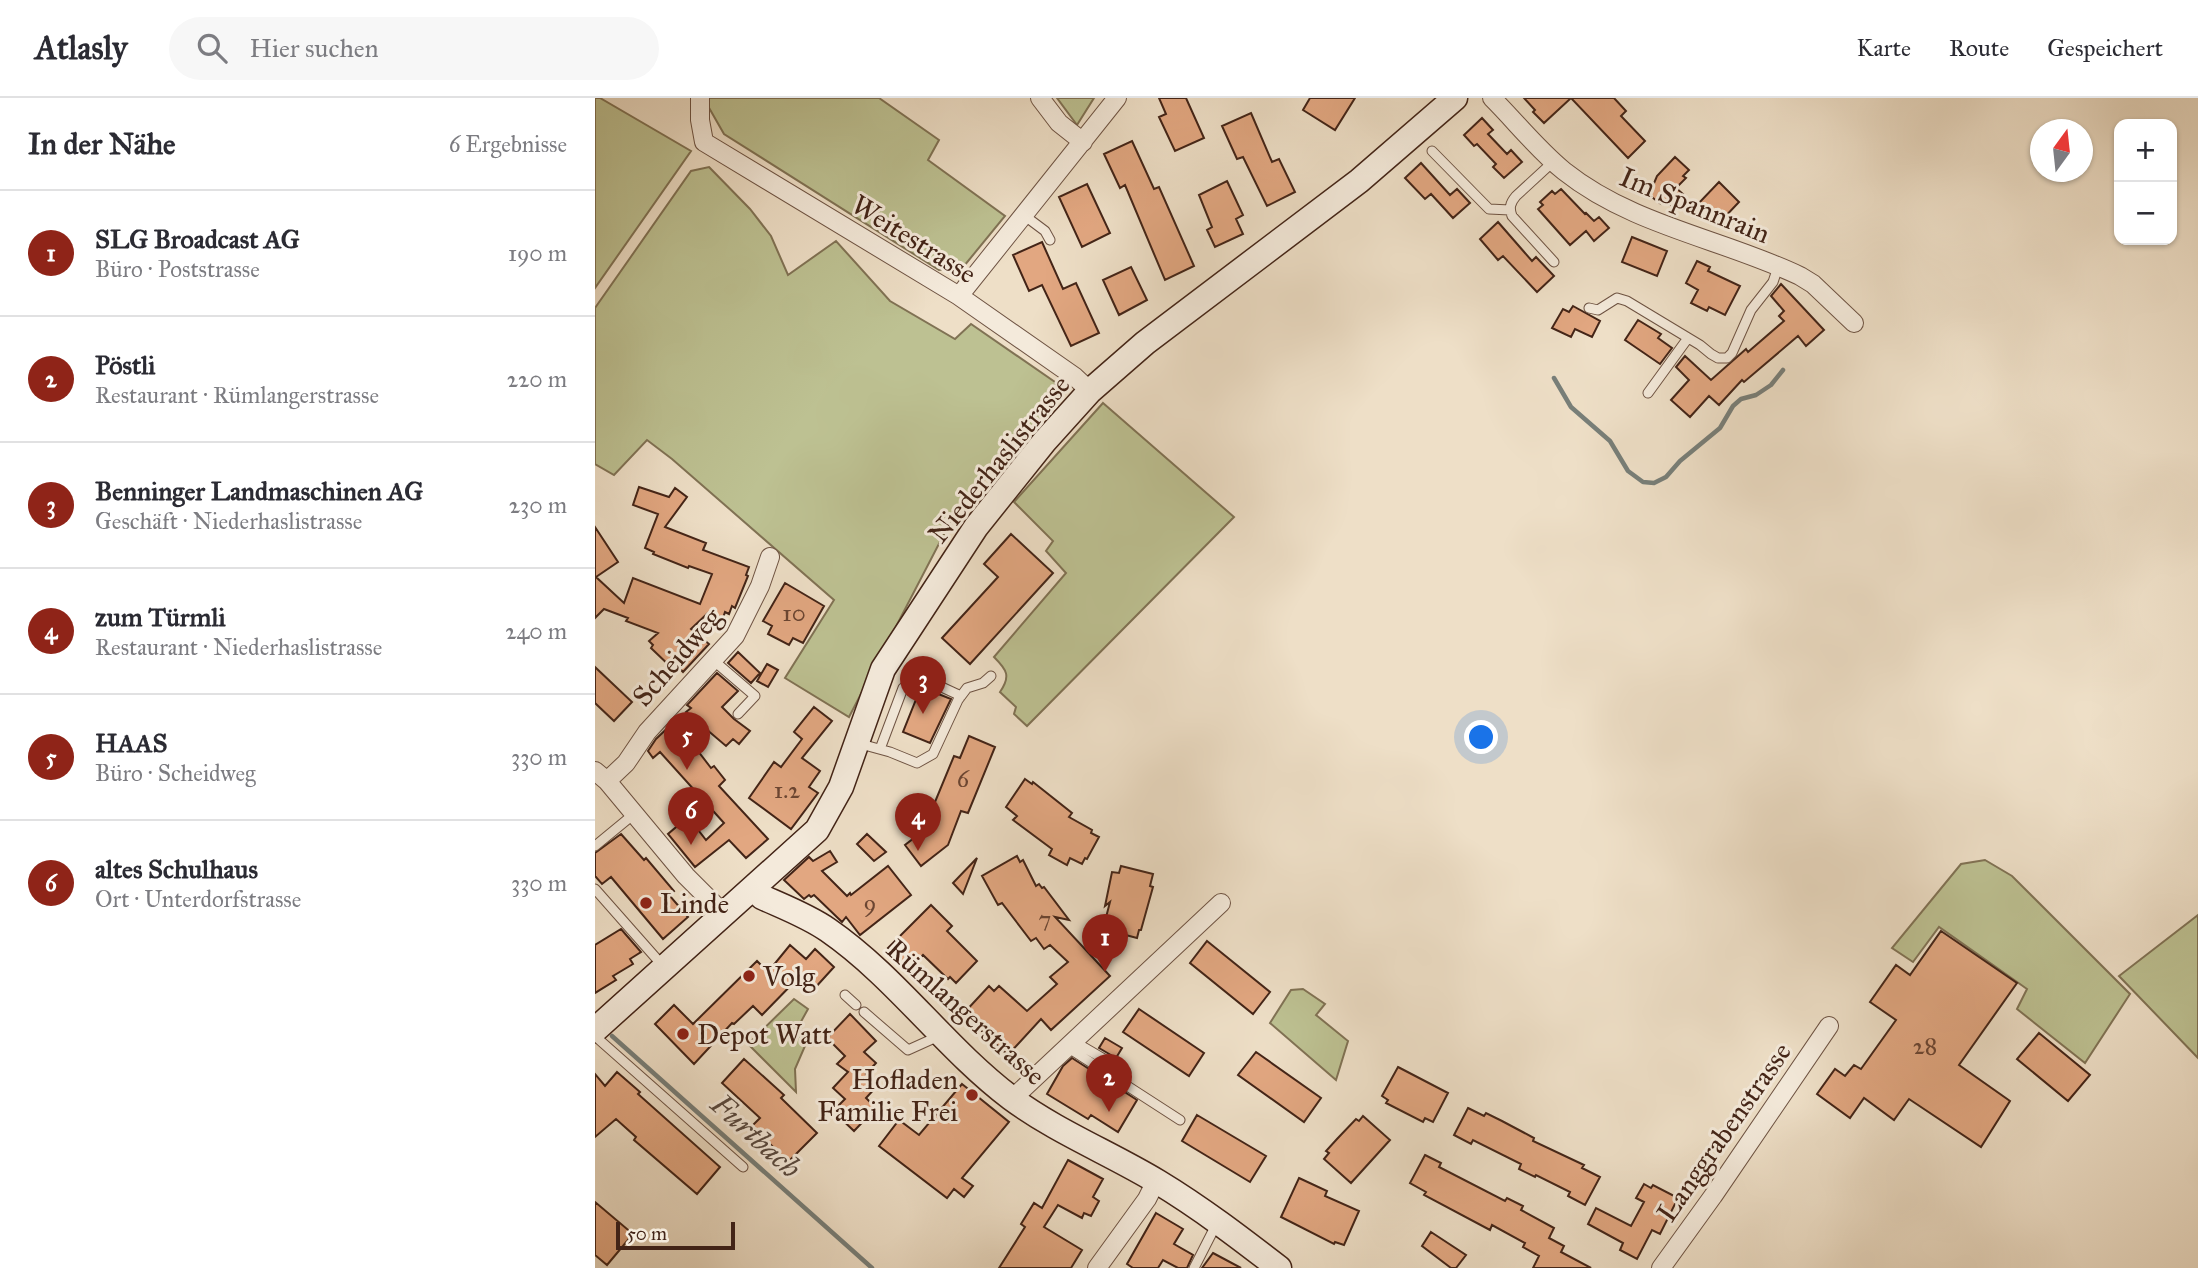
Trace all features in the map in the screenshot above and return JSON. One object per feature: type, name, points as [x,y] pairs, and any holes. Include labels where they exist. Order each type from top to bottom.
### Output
[{"type":"street","name":"Weitestrasse","points":[[701,98],[700,120],[704,142],[959,296],[1075,377],[1090,391]]},
{"type":"street","points":[[1040,98],[1059,123],[1083,142]]},
{"type":"street","points":[[959,296],[1117,98]]},
{"type":"street","name":"Niederhaslistrasse","points":[[595,1033],[664,967],[817,830],[841,787],[883,669],[976,527],[1044,442],[1090,391],[1145,343],[1359,181],[1455,98]]},
{"type":"street","name":"Im Spannrain","points":[[1492,98],[1565,171],[1628,209],[1778,267],[1813,284],[1854,323]]},
{"type":"street","name":"Scheidweg","points":[[601,776],[626,763],[647,732],[735,636],[760,586],[769,557]]},
{"type":"street","points":[[601,776],[686,876],[724,914]]},
{"type":"street","name":"Rümlangerstrasse","points":[[754,889],[762,897],[826,929],[850,947],[976,1069],[1012,1099],[1081,1142],[1156,1181],[1218,1221],[1279,1268]]},
{"type":"street","points":[[1012,1099],[1221,903]]},
{"type":"street","name":"Langgrabenstrasse","points":[[1661,1268],[1829,1026]]},
{"type":"street","points":[[1097,1268],[1147,1199],[1156,1181]]},
{"type":"lane","points":[[1432,151],[1489,209],[1510,209]]},
{"type":"lane","points":[[1554,262],[1512,216],[1510,209],[1516,196],[1555,161]]},
{"type":"lane","points":[[1024,216],[1045,231],[1050,240]]},
{"type":"lane","points":[[1589,308],[1598,310],[1617,298],[1627,301],[1718,358],[1727,358],[1732,353],[1751,310],[1773,282],[1778,267]]},
{"type":"lane","points":[[1648,393],[1688,338]]},
{"type":"lane","points":[[713,660],[755,695],[739,714]]},
{"type":"lane","points":[[880,749],[902,688],[918,676],[961,696]]},
{"type":"lane","points":[[856,743],[917,763],[933,754],[967,688],[983,683],[991,676]]},
{"type":"lane","points":[[595,846],[634,814]]},
{"type":"lane","points":[[595,889],[664,967]]},
{"type":"lane","points":[[845,995],[856,1005]]},
{"type":"lane","points":[[864,1013],[908,1050],[941,1036]]},
{"type":"lane","points":[[595,1033],[743,1167]]},
{"type":"lane","points":[[1070,1044],[1126,1072]]},
{"type":"lane","points":[[1070,1044],[1180,1121]]},
{"type":"lane","points":[[1194,1268],[1218,1221]]},
{"type":"green space","points":[[595,98],[600,98],[691,151],[595,288]]},
{"type":"green space","points":[[709,98],[879,98],[939,140],[928,160],[1005,216],[964,266],[939,270],[724,134],[708,106]]},
{"type":"green space","points":[[1057,98],[1094,98],[1077,125]]},
{"type":"green space","points":[[709,167],[750,209],[771,236],[788,275],[836,241],[890,301],[955,339],[971,324],[1055,382],[1056,403],[957,509],[849,717],[785,678],[834,600],[647,440],[614,475],[595,464],[595,308],[691,171]]},
{"type":"green space","points":[[1103,403],[1234,517],[1027,726],[1014,714],[1016,707],[1000,692],[1006,682],[1006,673],[994,657],[1066,573],[1046,551],[1053,541],[1014,502]]},
{"type":"green space","points":[[1985,860],[2012,876],[2130,994],[2085,1063],[2017,1009],[2027,989],[1939,927],[1913,962],[1892,948],[1961,864]]},
{"type":"green space","points":[[2198,915],[2198,1058],[2119,976]]},
{"type":"green space","points":[[1303,989],[1325,1004],[1316,1015],[1348,1041],[1336,1080],[1270,1023],[1291,990]]},
{"type":"green space","points":[[794,999],[808,1009],[798,1027],[805,1046],[795,1069],[796,1092],[748,1044]]},
{"type":"building","points":[[1159,98],[1186,98],[1204,138],[1175,151],[1159,117],[1166,114]]},
{"type":"building","points":[[1310,98],[1355,98],[1335,130],[1303,110]]},
{"type":"building","points":[[1524,98],[1571,98],[1544,123]]},
{"type":"building","points":[[1571,98],[1614,98],[1626,111],[1621,116],[1645,141],[1628,158]]},
{"type":"building","points":[[1251,113],[1272,162],[1279,159],[1295,192],[1267,206],[1243,157],[1237,159],[1222,126]]},
{"type":"building","points":[[1482,118],[1493,130],[1488,134],[1507,154],[1511,150],[1522,162],[1504,178],[1493,167],[1496,164],[1464,135]]},
{"type":"building","points":[[1132,141],[1154,189],[1159,187],[1194,266],[1165,280],[1125,185],[1120,188],[1104,154]]},
{"type":"building","points":[[1675,157],[1689,170],[1683,176],[1686,178],[1676,188],[1683,194],[1672,206],[1665,200],[1661,204],[1649,195],[1657,176]]},
{"type":"building","points":[[1421,163],[1450,195],[1457,189],[1470,203],[1453,218],[1431,194],[1425,199],[1405,178]]},
{"type":"building","points":[[1227,181],[1243,215],[1236,219],[1243,234],[1215,247],[1207,230],[1212,227],[1199,195]]},
{"type":"building","points":[[1719,182],[1739,202],[1720,222],[1712,215],[1709,218],[1697,205]]},
{"type":"building","points":[[1087,184],[1110,233],[1082,247],[1059,197]]},
{"type":"building","points":[[1561,189],[1585,214],[1594,221],[1599,217],[1609,228],[1594,241],[1586,231],[1570,245],[1538,209],[1543,205],[1540,202],[1552,191],[1555,194]]},
{"type":"building","points":[[1498,222],[1532,261],[1536,257],[1554,276],[1537,292],[1503,256],[1498,260],[1480,239]]},
{"type":"building","points":[[1632,237],[1667,251],[1657,276],[1622,262]]},
{"type":"building","points":[[1042,242],[1063,289],[1076,283],[1099,333],[1071,346],[1042,285],[1029,291],[1013,255]]},
{"type":"building","points":[[1697,261],[1710,267],[1708,271],[1740,286],[1725,315],[1709,307],[1707,311],[1691,303],[1698,290],[1686,283]]},
{"type":"building","points":[[1131,267],[1147,300],[1119,315],[1103,280]]},
{"type":"building","points":[[1781,284],[1824,330],[1806,346],[1798,336],[1744,382],[1742,380],[1719,405],[1709,396],[1690,417],[1671,400],[1689,380],[1676,367],[1685,356],[1711,380],[1746,349],[1748,352],[1784,321],[1779,316],[1784,311],[1771,296]]},
{"type":"building","points":[[1573,306],[1600,321],[1592,337],[1575,329],[1571,337],[1552,328],[1563,309],[1569,312]]},
{"type":"building","points":[[1638,320],[1661,334],[1658,338],[1672,348],[1660,364],[1625,340]]},
{"type":"building","points":[[639,487],[669,497],[675,488],[687,497],[665,527],[706,543],[703,550],[749,567],[735,608],[732,606],[729,614],[725,612],[723,618],[708,613],[691,629],[709,644],[683,672],[677,666],[674,670],[651,648],[653,645],[649,641],[658,633],[604,609],[595,618],[595,527],[618,562],[596,577],[624,603],[633,578],[700,604],[712,574],[689,566],[688,568],[645,548],[658,514],[633,505]]},
{"type":"building","points":[[1011,534],[1053,573],[970,664],[942,638],[998,577],[984,564]]},
{"type":"building","points":[[785,583],[824,606],[803,643],[793,638],[789,645],[768,634],[772,626],[763,621]]},
{"type":"building","points":[[738,652],[760,673],[751,683],[728,663]]},
{"type":"building","points":[[767,664],[778,670],[768,687],[757,681]]},
{"type":"building","points":[[595,667],[632,702],[614,721],[595,703]]},
{"type":"building","points":[[717,673],[738,691],[722,707],[750,731],[739,744],[733,739],[726,746],[686,712],[691,708],[687,705]]},
{"type":"building","points":[[921,687],[951,699],[930,743],[903,732]]},
{"type":"building","points":[[814,707],[832,721],[802,758],[820,771],[809,787],[818,793],[791,829],[749,798],[774,762],[781,767],[802,739],[794,732]]},
{"type":"building","points":[[675,721],[711,768],[714,766],[725,780],[719,786],[768,839],[746,858],[729,840],[695,867],[668,834],[688,817],[706,840],[724,823],[660,752],[653,758],[648,751]]},
{"type":"building","points":[[969,736],[995,747],[968,813],[961,811],[948,845],[921,866],[905,845],[923,831],[954,756],[960,758]]},
{"type":"building","points":[[1025,779],[1032,784],[1033,782],[1072,813],[1069,817],[1099,837],[1082,864],[1070,858],[1067,865],[1049,855],[1052,849],[1013,820],[1017,816],[1006,807]]},
{"type":"building","name":"Linde","points":[[621,834],[674,891],[669,895],[688,917],[663,939],[611,877],[602,884],[595,876],[595,853]]},
{"type":"building","points":[[867,834],[886,852],[874,861],[857,844]]},
{"type":"building","points":[[830,851],[837,862],[822,871],[847,896],[888,866],[911,895],[860,935],[846,917],[842,922],[814,895],[804,899],[784,880],[809,857],[813,861]]},
{"type":"building","points":[[1017,856],[1020,862],[1023,860],[1036,886],[1039,884],[1044,887],[1069,920],[1055,917],[1110,976],[1051,1030],[1041,1019],[1008,1055],[963,1014],[989,986],[994,991],[999,986],[1027,1011],[1057,984],[1050,977],[1068,962],[1050,945],[1044,949],[1036,938],[1031,941],[1002,903],[998,905],[982,876]]},
{"type":"building","points":[[977,858],[963,894],[953,883]]},
{"type":"building","points":[[1121,866],[1153,874],[1150,886],[1153,887],[1137,938],[1103,929],[1110,902],[1105,906],[1112,872],[1119,873]]},
{"type":"building","points":[[931,905],[952,926],[947,931],[977,961],[956,983],[950,977],[948,979],[923,955],[909,969],[888,948]]},
{"type":"building","points":[[621,929],[641,952],[630,959],[633,964],[613,976],[616,980],[595,993],[595,945]]},
{"type":"building","points":[[1941,931],[2017,983],[1959,1065],[2010,1101],[1981,1147],[1909,1099],[1894,1120],[1864,1098],[1850,1118],[1817,1094],[1835,1069],[1845,1076],[1854,1065],[1861,1069],[1896,1020],[1870,1002],[1896,965],[1910,975]]},
{"type":"building","points":[[1207,941],[1270,992],[1253,1014],[1190,963]]},
{"type":"building","points":[[790,945],[806,959],[815,949],[834,967],[814,989],[800,976],[762,1015],[753,1006],[732,1023],[694,1064],[655,1024],[674,1005],[693,1024],[757,961],[768,972]]},
{"type":"building","points":[[1139,1009],[1204,1053],[1189,1076],[1123,1032]]},
{"type":"building","points":[[850,1014],[876,1041],[864,1052],[876,1063],[866,1074],[878,1085],[866,1098],[876,1108],[854,1131],[833,1111],[845,1099],[833,1088],[848,1072],[837,1064],[845,1056],[827,1038]]},
{"type":"building","points":[[2039,1033],[2090,1075],[2068,1101],[2017,1059]]},
{"type":"building","points":[[1105,1038],[1122,1048],[1116,1058],[1099,1048]]},
{"type":"building","points":[[1256,1052],[1321,1098],[1304,1122],[1238,1075]]},
{"type":"building","points":[[1072,1058],[1137,1100],[1118,1132],[1091,1115],[1088,1119],[1047,1094],[1063,1066]]},
{"type":"building","points":[[744,1059],[784,1095],[781,1098],[817,1133],[788,1162],[752,1126],[760,1118],[722,1083]]},
{"type":"building","points":[[1398,1067],[1448,1093],[1433,1122],[1425,1118],[1423,1122],[1386,1103],[1388,1100],[1382,1096]]},
{"type":"building","points":[[617,1072],[720,1167],[697,1194],[634,1140],[636,1137],[616,1119],[595,1137],[595,1074],[605,1086]]},
{"type":"building","points":[[962,1084],[1009,1122],[962,1178],[973,1186],[964,1197],[954,1189],[947,1198],[879,1146],[899,1120],[919,1135]]},
{"type":"building","points":[[1468,1108],[1502,1121],[1534,1138],[1533,1141],[1584,1165],[1582,1168],[1600,1177],[1585,1205],[1568,1196],[1570,1192],[1519,1169],[1521,1164],[1473,1140],[1471,1144],[1454,1135]]},
{"type":"building","points":[[1197,1115],[1266,1156],[1250,1182],[1182,1141]]},
{"type":"building","points":[[1363,1116],[1390,1140],[1351,1183],[1324,1159],[1329,1153],[1326,1151],[1356,1119],[1359,1121]]},
{"type":"building","points":[[1425,1155],[1441,1163],[1439,1167],[1505,1201],[1507,1198],[1523,1206],[1521,1210],[1554,1228],[1549,1238],[1564,1246],[1561,1252],[1591,1268],[1533,1268],[1539,1256],[1523,1247],[1525,1243],[1492,1225],[1490,1230],[1424,1195],[1426,1192],[1410,1183]]},
{"type":"building","points":[[1068,1160],[1103,1179],[1093,1197],[1099,1201],[1091,1216],[1084,1213],[1082,1218],[1058,1205],[1044,1227],[1082,1250],[1071,1268],[999,1268],[1025,1227],[1021,1224],[1034,1203],[1042,1208]]},
{"type":"building","points":[[1299,1178],[1327,1191],[1325,1196],[1359,1211],[1344,1245],[1334,1244],[1281,1217]]},
{"type":"building","points":[[1644,1184],[1651,1188],[1653,1185],[1678,1198],[1660,1234],[1652,1230],[1637,1259],[1620,1250],[1623,1243],[1588,1224],[1596,1208],[1631,1226],[1644,1202],[1636,1198]]},
{"type":"building","points":[[595,1202],[633,1234],[607,1265],[595,1255]]},
{"type":"building","points":[[1156,1213],[1183,1229],[1174,1244],[1193,1255],[1187,1268],[1178,1268],[1163,1260],[1158,1268],[1133,1268],[1127,1264]]},
{"type":"building","points":[[1431,1232],[1466,1255],[1456,1268],[1451,1268],[1422,1246]]},
{"type":"building","points":[[1213,1253],[1241,1268],[1202,1268]]},
{"type":"waterway","points":[[1554,378],[1571,407],[1610,441],[1628,471],[1643,482],[1654,483],[1666,477],[1680,461],[1720,428],[1733,406],[1741,399],[1756,395],[1771,385],[1783,370]]},
{"type":"waterway","name":"Furtbach","points":[[612,1036],[872,1268]]},
{"type":"place","name":"Benninger Landmaschinen AG","points":[[923,714]]},
{"type":"place","name":"HAAS","points":[[687,770]]},
{"type":"place","name":"altes Schulhaus","points":[[691,845]]},
{"type":"place","name":"zum Türmli","points":[[918,851]]},
{"type":"place","name":"Linde","points":[[646,903]]},
{"type":"place","name":"SLG Broadcast AG","points":[[1105,972]]},
{"type":"place","name":"Volg","points":[[749,976]]},
{"type":"place","name":"Depot Watt","points":[[683,1034]]},
{"type":"place","name":"Hofladen Familie Frei","points":[[972,1095]]},
{"type":"place","name":"Pöstli","points":[[1109,1112]]}]
